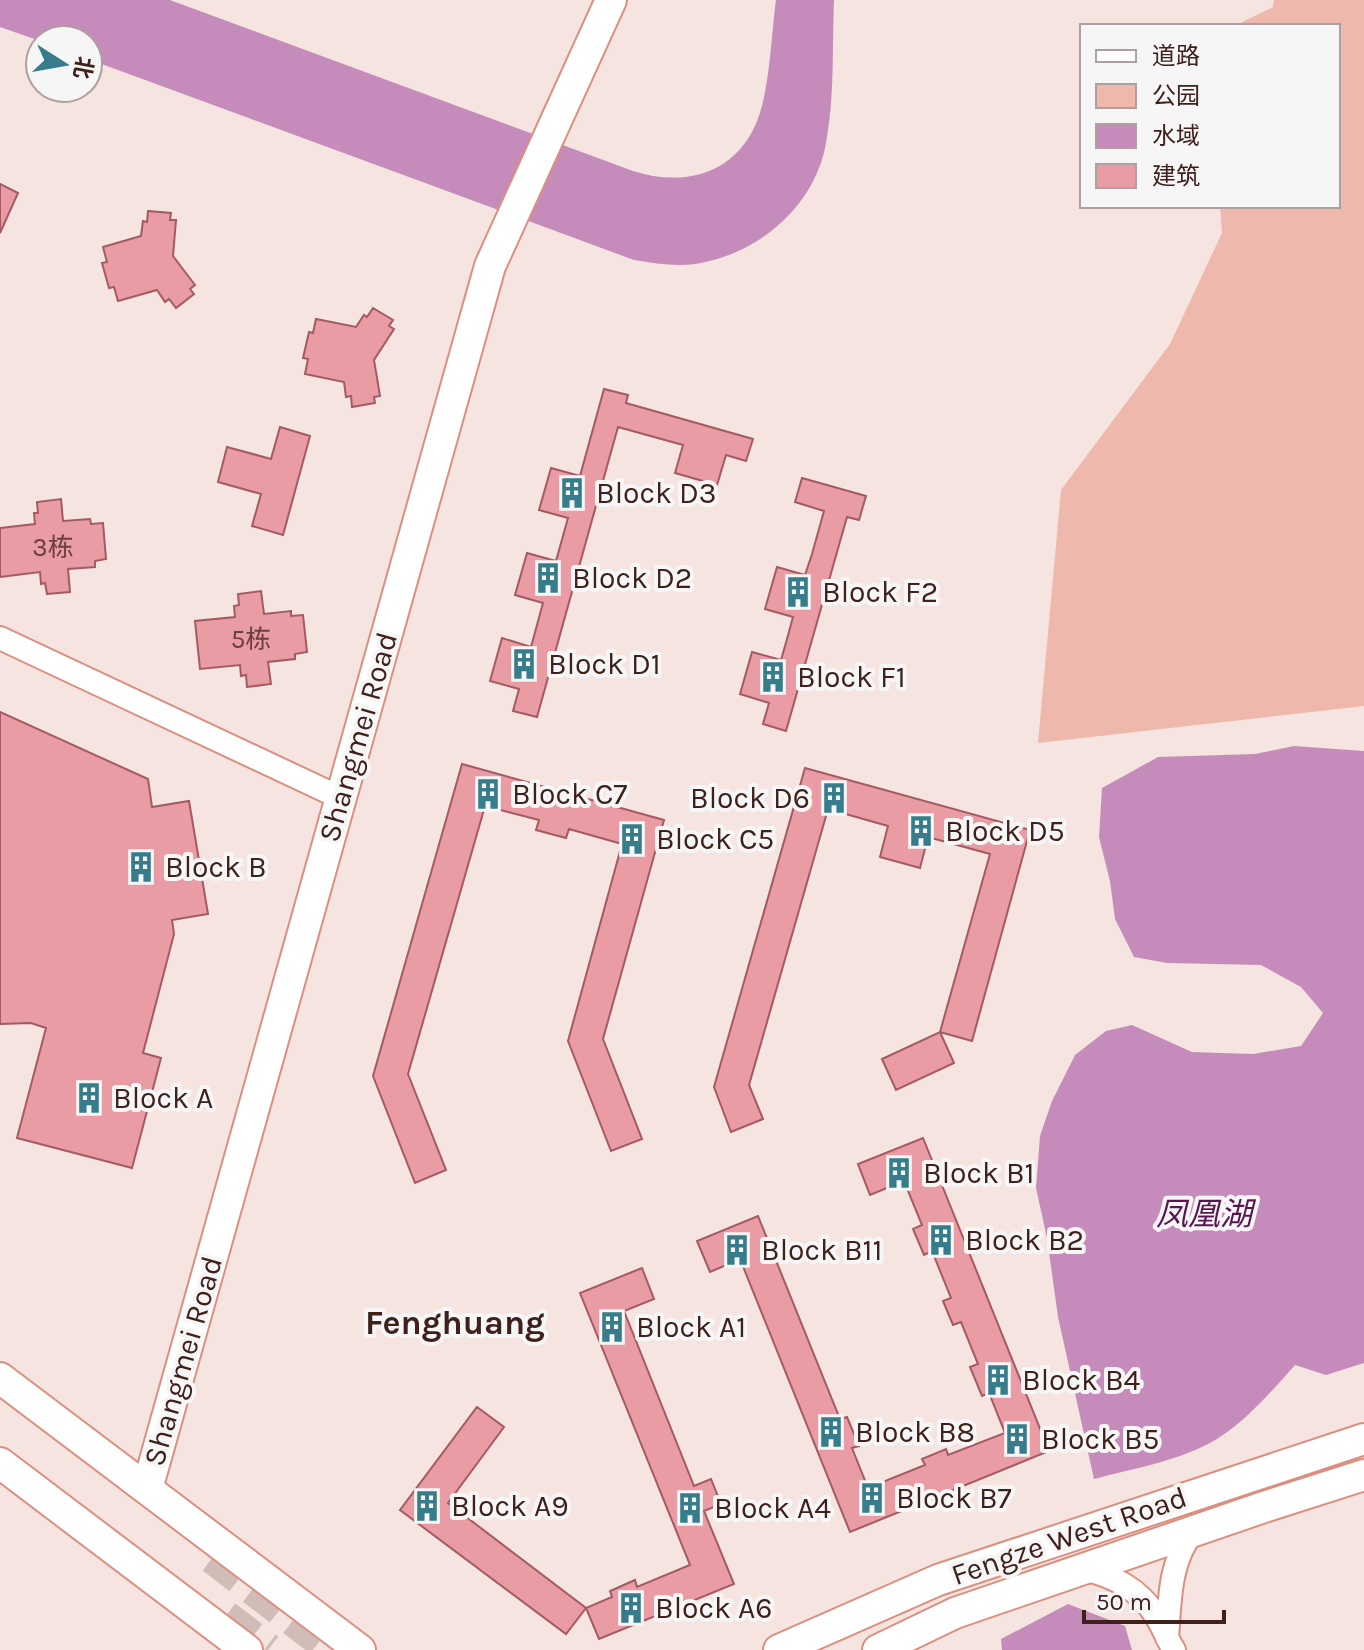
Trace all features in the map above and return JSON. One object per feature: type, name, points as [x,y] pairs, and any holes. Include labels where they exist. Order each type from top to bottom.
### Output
[{"type":"main road","name":"Shangmei Road","points":[[147,1489],[490,266],[611,0]]},
{"type":"main road","points":[[0,1378],[360,1650]]},
{"type":"main road","name":"Fengze West Road","points":[[779,1650],[938,1580],[1364,1439]]},
{"type":"main road","points":[[0,1463],[247,1650]]},
{"type":"main road","name":"Fengze West Road","points":[[878,1650],[955,1613],[1364,1475]]},
{"type":"street","points":[[0,638],[341,798]]},
{"type":"street","points":[[1171,1645],[1173,1569],[1193,1531]]},
{"type":"street","points":[[1083,1569],[1105,1574],[1144,1599],[1158,1618],[1171,1645]]},
{"type":"green space","points":[[1274,0],[1364,0],[1364,706],[1038,743],[1061,490],[1170,344],[1222,233],[1220,208],[1340,208],[1340,24],[1238,24],[1273,7]]},
{"type":"water","points":[[0,0],[170,0],[633,171],[668,178],[702,174],[732,158],[744,145],[759,115],[767,83],[776,0],[834,0],[832,93],[825,148],[818,170],[808,191],[794,209],[778,226],[739,251],[695,264],[672,265],[634,260],[104,65],[104,24],[24,24],[24,35],[0,27]]},
{"type":"water","name":"凤凰湖","points":[[1294,746],[1364,751],[1364,1363],[1326,1375],[1295,1365],[1243,1419],[1208,1444],[1167,1460],[1094,1479],[1058,1317],[1047,1238],[1036,1188],[1040,1136],[1052,1101],[1075,1055],[1106,1031],[1132,1025],[1192,1052],[1253,1054],[1301,1046],[1323,1013],[1301,987],[1261,965],[1167,963],[1134,957],[1115,919],[1099,837],[1102,788],[1158,757],[1255,754]]},
{"type":"water","points":[[1068,1604],[1125,1626],[1132,1650],[1002,1650],[1001,1639]]},
{"type":"building","points":[[0,184],[18,193],[0,233]]},
{"type":"building","points":[[148,211],[171,213],[170,220],[176,220],[173,256],[195,285],[190,289],[194,294],[176,308],[169,299],[165,302],[157,290],[118,301],[114,287],[109,288],[102,263],[107,262],[103,247],[141,236]]},
{"type":"building","points":[[373,308],[393,320],[389,326],[394,329],[374,360],[380,396],[374,397],[375,403],[352,407],[351,396],[346,397],[344,382],[305,374],[308,359],[303,358],[309,332],[313,333],[316,319],[356,327]]},
{"type":"building","points":[[604,389],[628,395],[626,403],[753,439],[746,461],[726,455],[717,485],[675,473],[683,445],[618,427],[537,717],[513,711],[519,689],[490,681],[502,638],[531,647],[543,603],[515,595],[527,553],[556,561],[568,518],[539,510],[551,468],[580,476]]},
{"type":"building","points":[[280,427],[310,436],[283,535],[252,526],[261,494],[218,482],[227,447],[271,459]]},
{"type":"building","points":[[802,478],[866,496],[859,520],[847,517],[786,731],[763,724],[769,703],[740,694],[752,652],[781,660],[793,617],[765,609],[777,567],[805,575],[812,554],[824,511],[795,502]]},
{"type":"building","points":[[61,499],[63,521],[90,519],[91,524],[103,523],[106,559],[95,561],[95,567],[68,569],[70,592],[47,594],[45,583],[41,584],[40,572],[0,577],[0,528],[35,524],[37,502]]},
{"type":"building","points":[[261,591],[264,614],[291,611],[291,616],[303,615],[307,652],[295,654],[295,659],[268,662],[271,684],[247,687],[246,675],[241,676],[240,665],[200,669],[195,621],[235,617],[234,606],[239,605],[238,594]]},
{"type":"building","points":[[0,712],[148,779],[152,807],[189,801],[208,914],[172,920],[174,934],[143,1053],[161,1058],[132,1168],[17,1138],[46,1028],[31,1023],[0,1024]]},
{"type":"building","points":[[462,764],[664,820],[603,1039],[642,1139],[611,1151],[568,1041],[622,844],[569,829],[566,838],[536,830],[539,820],[485,806],[408,1074],[446,1170],[415,1183],[373,1076]]},
{"type":"building","points":[[805,768],[1030,830],[972,1041],[940,1032],[990,854],[928,837],[920,868],[880,857],[888,826],[828,809],[749,1085],[763,1119],[731,1132],[714,1087]]},
{"type":"building","points":[[940,1032],[954,1063],[896,1090],[882,1059]]},
{"type":"building","points":[[923,1138],[1049,1451],[850,1532],[740,1259],[710,1272],[697,1241],[758,1216],[840,1419],[847,1417],[859,1446],[852,1448],[868,1488],[925,1465],[922,1459],[946,1449],[948,1455],[1005,1433],[989,1393],[982,1396],[970,1367],[978,1364],[961,1322],[953,1325],[943,1301],[951,1298],[932,1251],[924,1255],[913,1229],[922,1225],[904,1181],[870,1195],[858,1164]]},
{"type":"building","points":[[642,1268],[654,1299],[624,1311],[694,1486],[711,1479],[721,1504],[704,1511],[734,1584],[599,1639],[586,1608],[612,1597],[610,1591],[635,1580],[637,1587],[690,1565],[580,1293]]},
{"type":"building","points":[[477,1407],[504,1427],[448,1503],[586,1608],[566,1634],[400,1510]]},
{"type":"tunnel","points":[[213,1557],[333,1650]]},
{"type":"tunnel","points":[[225,1617],[268,1650]]},
{"type":"place","name":"Block D3","points":[[572,493]]},
{"type":"place","name":"Block D2","points":[[548,578]]},
{"type":"place","name":"Block F2","points":[[798,592]]},
{"type":"place","name":"Block D1","points":[[524,664]]},
{"type":"place","name":"Block F1","points":[[773,677]]},
{"type":"place","name":"Block C7","points":[[488,794]]},
{"type":"place","name":"Block D6","points":[[834,798]]},
{"type":"place","name":"Block D5","points":[[921,831]]},
{"type":"place","name":"Block C5","points":[[632,839]]},
{"type":"place","name":"Block B","points":[[141,867]]},
{"type":"place","name":"Block A","points":[[89,1098]]},
{"type":"place","name":"Block B1","points":[[899,1173]]},
{"type":"place","name":"Block B2","points":[[941,1240]]},
{"type":"place","name":"Block B11","points":[[737,1250]]},
{"type":"place","name":"Block A1","points":[[612,1327]]},
{"type":"place","name":"Block B4","points":[[998,1380]]},
{"type":"place","name":"Block B8","points":[[831,1432]]},
{"type":"place","name":"Block B5","points":[[1017,1439]]},
{"type":"place","name":"Block B7","points":[[872,1498]]},
{"type":"place","name":"Block A9","points":[[427,1506]]},
{"type":"place","name":"Block A4","points":[[690,1508]]},
{"type":"place","name":"Block A6","points":[[631,1608]]},
{"type":"district","name":"Fenghuang","points":[[455,1322]]}]
